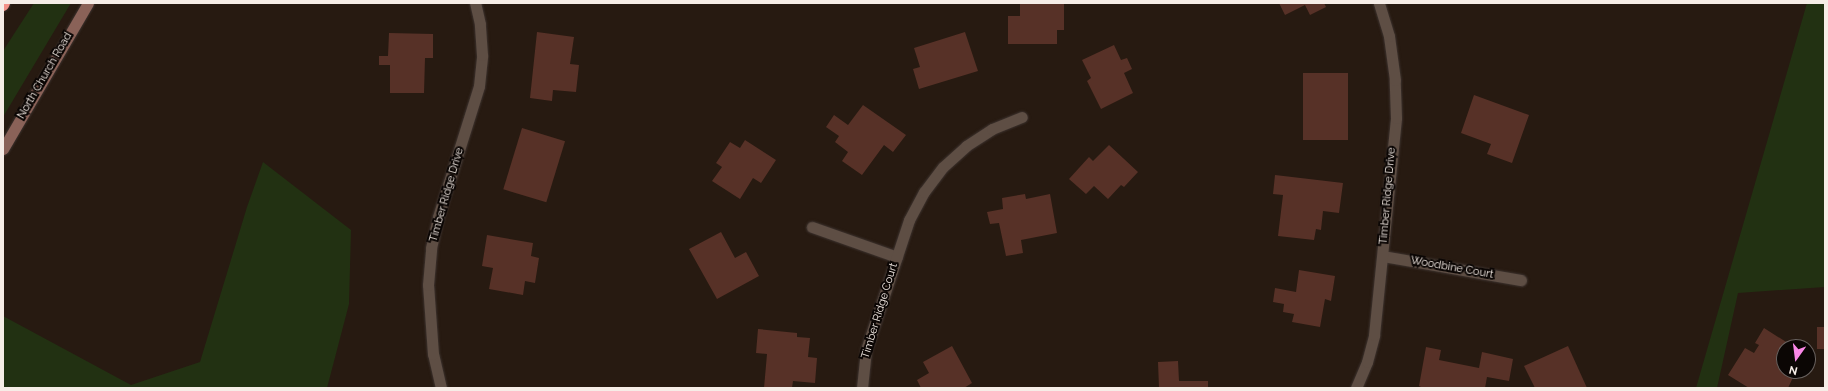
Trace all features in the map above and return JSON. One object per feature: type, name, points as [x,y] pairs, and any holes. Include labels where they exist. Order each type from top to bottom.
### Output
[{"type":"main road","name":"North Church Road","points":[[3,149],[88,3]]},
{"type":"street","name":"Timber Ridge Drive","points":[[441,388],[433,354],[428,285],[431,248],[438,217],[479,86],[482,55],[480,24],[475,3]]},
{"type":"street","name":"Timber Ridge Drive","points":[[1356,388],[1367,362],[1374,335],[1383,256],[1396,110],[1395,80],[1389,36],[1379,3]]},
{"type":"street","name":"Timber Ridge Court","points":[[862,388],[866,350],[909,220],[924,192],[943,167],[966,146],[992,130],[1022,117]]},
{"type":"street","name":"Timber Ridge Court","points":[[812,227],[897,257]]},
{"type":"street","name":"Woodbine Court","points":[[1383,256],[1521,280]]},
{"type":"green space","points":[[34,3],[71,3],[3,117],[3,51]]},
{"type":"green space","points":[[1807,3],[1825,3],[1825,287],[1738,293],[1717,388],[1696,388]]},
{"type":"green space","points":[[263,162],[351,230],[349,304],[327,388],[3,388],[3,316],[131,385],[200,362],[247,207]]},
{"type":"building","points":[[1020,3],[1064,3],[1064,30],[1057,30],[1057,44],[1008,44],[1008,16],[1020,16]]},
{"type":"building","points":[[1279,3],[1324,3],[1326,7],[1310,15],[1305,5],[1285,15]]},
{"type":"building","points":[[537,32],[574,37],[570,64],[579,65],[576,92],[553,90],[552,101],[530,98]]},
{"type":"building","points":[[965,32],[978,71],[919,89],[913,69],[920,67],[914,48]]},
{"type":"building","points":[[389,33],[433,34],[433,58],[425,58],[424,93],[390,93],[390,65],[379,65],[379,56],[388,56]]},
{"type":"building","points":[[1114,45],[1121,60],[1127,58],[1132,69],[1124,73],[1133,93],[1101,109],[1087,81],[1091,78],[1082,60]]},
{"type":"building","points":[[1303,73],[1348,73],[1348,140],[1303,140]]},
{"type":"building","points":[[1474,95],[1529,115],[1512,163],[1487,154],[1491,144],[1461,133]]},
{"type":"building","points":[[863,105],[906,135],[893,152],[884,145],[862,175],[842,161],[848,152],[835,142],[839,136],[826,127],[834,115],[848,125]]},
{"type":"building","points":[[522,128],[565,141],[546,202],[503,189]]},
{"type":"building","points":[[745,140],[776,160],[761,183],[753,178],[740,199],[712,181],[722,167],[716,163],[730,142],[740,148]]},
{"type":"building","points":[[1109,145],[1138,172],[1124,187],[1121,185],[1108,199],[1094,186],[1086,194],[1069,179],[1089,157],[1093,161]]},
{"type":"building","points":[[1275,175],[1343,183],[1339,213],[1323,211],[1321,230],[1316,229],[1314,240],[1278,236],[1283,195],[1273,194]]},
{"type":"building","points":[[1025,194],[1026,199],[1050,194],[1057,233],[1021,240],[1023,253],[1006,256],[999,223],[990,224],[987,212],[1003,209],[1002,198]]},
{"type":"building","points":[[721,232],[735,258],[746,252],[759,276],[717,299],[689,249]]},
{"type":"building","points":[[487,235],[533,243],[531,256],[539,258],[535,283],[525,281],[523,295],[489,289],[493,268],[482,266]]},
{"type":"building","points":[[1299,270],[1335,276],[1331,301],[1325,299],[1320,327],[1292,322],[1294,314],[1283,312],[1284,304],[1273,302],[1275,288],[1296,292]]},
{"type":"building","points":[[1817,327],[1825,327],[1825,349],[1817,349]]},
{"type":"building","points":[[1764,328],[1781,339],[1776,339],[1776,379],[1792,379],[1788,388],[1749,388],[1728,375],[1745,348],[1754,353],[1759,345],[1755,343]]},
{"type":"building","points":[[758,329],[797,333],[797,337],[810,338],[808,357],[817,358],[815,383],[793,381],[792,388],[764,388],[767,354],[756,353]]},
{"type":"building","points":[[952,346],[972,383],[964,388],[921,388],[917,380],[929,373],[923,362]]},
{"type":"building","points":[[1568,346],[1587,388],[1535,388],[1524,366]]},
{"type":"building","points":[[1426,347],[1441,350],[1439,360],[1479,368],[1482,352],[1513,359],[1509,381],[1487,377],[1485,388],[1423,388],[1419,386]]},
{"type":"building","points":[[1178,361],[1179,381],[1208,381],[1208,388],[1159,388],[1158,362]]}]
